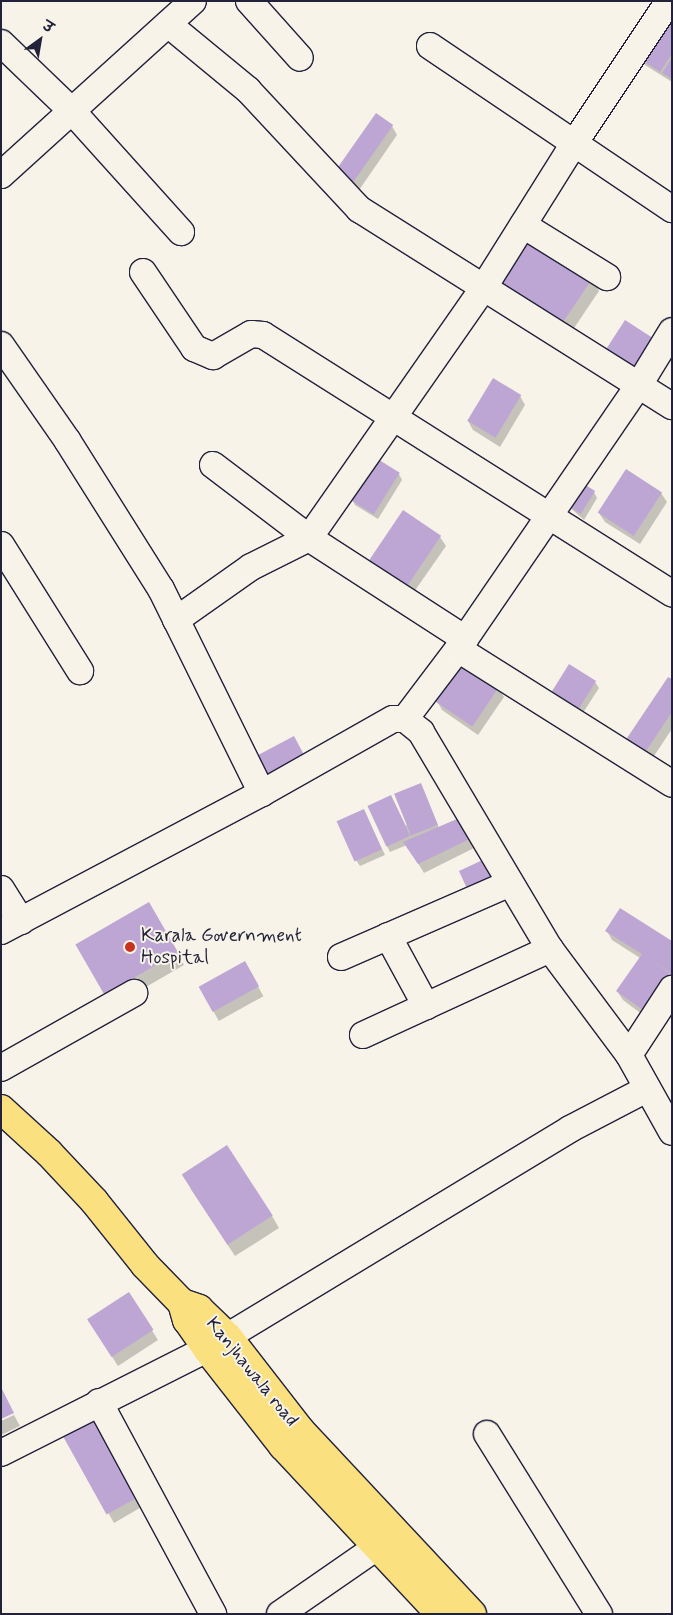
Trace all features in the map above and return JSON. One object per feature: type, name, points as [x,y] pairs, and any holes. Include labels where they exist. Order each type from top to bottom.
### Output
[{"type":"main road","name":"Kanjhawala road","points":[[1,1109],[49,1153],[94,1201],[145,1265],[182,1303],[187,1320],[217,1343],[283,1446],[385,1541],[472,1614]]},
{"type":"main road","name":"Kanjhawala road","points":[[385,1541],[440,1614]]},
{"type":"street","points":[[1,176],[193,1]]},
{"type":"street","points":[[248,1],[300,58]]},
{"type":"street","points":[[176,620],[251,567],[310,538],[484,288],[573,145],[669,1]]},
{"type":"street","points":[[168,24],[248,90],[359,208],[672,406]]},
{"type":"street","points":[[1,43],[72,112],[181,232]]},
{"type":"street","points":[[430,46],[573,145],[672,209]]},
{"type":"street","points":[[523,225],[607,277]]},
{"type":"street","points":[[143,272],[194,348],[213,356],[251,334],[263,335],[394,416],[672,594]]},
{"type":"street","points":[[405,719],[461,644],[639,385],[672,331]]},
{"type":"street","points":[[1,345],[68,440],[161,589],[262,793]]},
{"type":"street","points":[[213,466],[310,538],[461,644],[672,784]]},
{"type":"street","points":[[1,545],[80,671]]},
{"type":"street","points":[[1,889],[11,926],[262,793],[393,719],[405,719],[421,732],[550,949],[629,1054],[672,1132]]},
{"type":"street","points":[[341,957],[510,883]]},
{"type":"street","points":[[388,936],[426,1006]]},
{"type":"street","points":[[363,1035],[550,949]]},
{"type":"street","points":[[629,1054],[672,989]]},
{"type":"street","points":[[1,1068],[134,993]]},
{"type":"street","points":[[1,1453],[217,1343],[570,1129],[647,1089]]},
{"type":"street","points":[[99,1402],[213,1614]]},
{"type":"street","points":[[487,1434],[599,1614]]},
{"type":"street","points":[[280,1614],[385,1541]]},
{"type":"building","points":[[672,10],[672,54],[660,72],[640,59]]},
{"type":"building","points":[[672,58],[672,79],[662,73]]},
{"type":"building","points":[[376,113],[393,125],[349,188],[332,176]]},
{"type":"building","points":[[530,235],[593,277],[558,329],[495,286]]},
{"type":"building","points":[[625,320],[660,343],[638,377],[603,354]]},
{"type":"building","points":[[493,378],[521,395],[496,438],[467,421]]},
{"type":"building","points":[[376,458],[400,473],[374,514],[350,500]]},
{"type":"building","points":[[626,469],[662,492],[634,536],[598,513]]},
{"type":"building","points":[[579,481],[595,491],[581,514],[565,504]]},
{"type":"building","points":[[403,510],[441,536],[403,593],[364,567]]},
{"type":"building","points":[[461,661],[499,687],[472,727],[434,701]]},
{"type":"building","points":[[569,664],[596,681],[573,717],[546,700]]},
{"type":"building","points":[[668,677],[672,679],[672,712],[640,760],[621,747]]},
{"type":"building","points":[[294,736],[307,760],[265,782],[253,758]]},
{"type":"building","points":[[421,783],[438,825],[411,836],[394,794]]},
{"type":"building","points":[[391,795],[410,836],[386,847],[367,806]]},
{"type":"building","points":[[364,809],[382,849],[354,861],[337,821]]},
{"type":"building","points":[[464,816],[474,837],[418,864],[403,842]]},
{"type":"building","points":[[487,858],[495,875],[467,888],[459,871]]},
{"type":"building","points":[[149,902],[178,952],[104,995],[75,944]]},
{"type":"building","points":[[620,908],[672,941],[672,974],[653,962],[672,975],[646,1012],[616,991],[642,954],[605,931]]},
{"type":"building","points":[[245,961],[259,986],[213,1012],[199,987]]},
{"type":"building","points":[[227,1145],[273,1215],[227,1245],[182,1174]]},
{"type":"building","points":[[129,1292],[154,1330],[112,1357],[87,1319]]},
{"type":"building","points":[[1,1387],[14,1413],[1,1419]]},
{"type":"building","points":[[97,1417],[141,1496],[107,1515],[63,1436]]},
{"type":"place","name":"Karala Government Hospital","points":[[130,947]]}]
